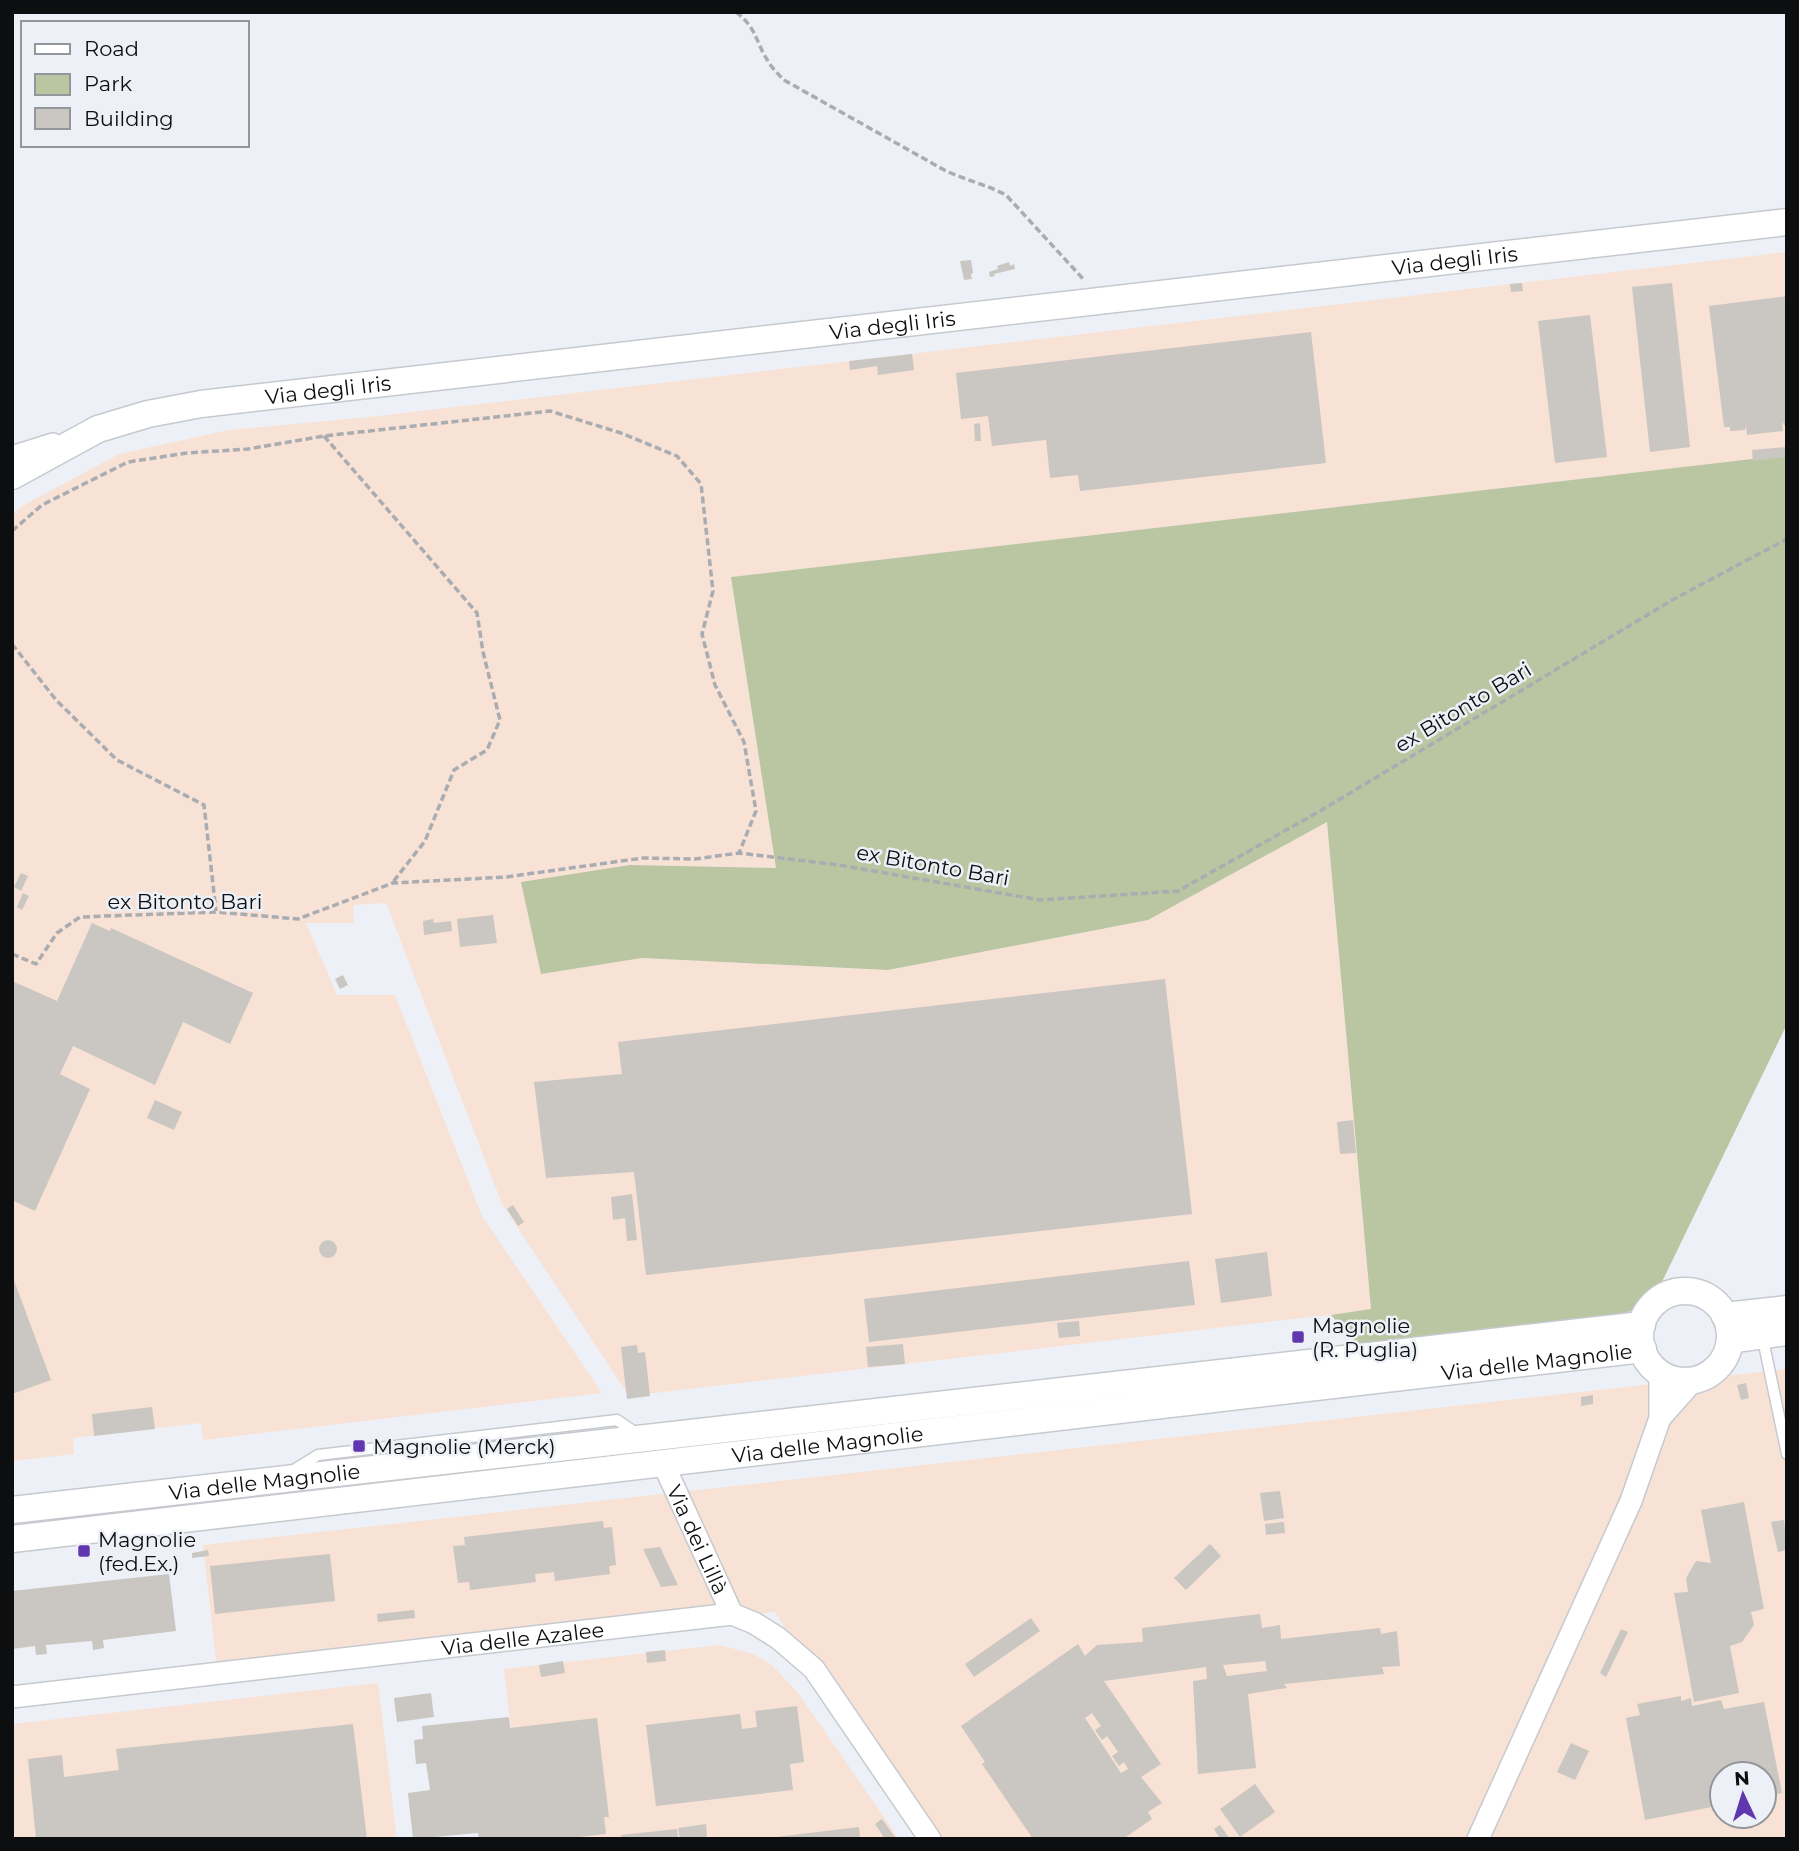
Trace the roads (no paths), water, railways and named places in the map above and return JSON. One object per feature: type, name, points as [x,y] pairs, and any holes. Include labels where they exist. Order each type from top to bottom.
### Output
[{"type":"street","name":"Via degli Iris","points":[[12,476],[98,429],[148,414],[201,404],[1787,222]]},
{"type":"street","points":[[12,457],[98,429]]},
{"type":"street","points":[[1678,1292],[1691,1292],[1714,1302],[1728,1328],[1727,1354],[1707,1376],[1693,1381],[1678,1381],[1652,1367],[1642,1337],[1647,1314],[1655,1303],[1678,1292]]},
{"type":"street","points":[[1728,1328],[1787,1309]]},
{"type":"street","points":[[1728,1328],[1774,1334]]},
{"type":"street","name":"Via delle Magnolie","points":[[12,1510],[644,1438],[1642,1337]]},
{"type":"street","name":"Via delle Magnolie","points":[[12,1539],[655,1464],[1642,1337]]},
{"type":"street","points":[[1478,1839],[1631,1501],[1660,1418],[1660,1373]]},
{"type":"street","points":[[1660,1418],[1693,1381]]},
{"type":"street","points":[[644,1438],[655,1464]]},
{"type":"street","name":"Via dei Lillà","points":[[655,1464],[732,1614]]},
{"type":"street","points":[[732,1614],[778,1637],[814,1669],[930,1839]]},
{"type":"street","name":"Via delle Azalee","points":[[12,1697],[732,1614]]},
{"type":"lane","points":[[1774,1334],[1787,1454]]},
{"type":"place","name":"Magnolie (R. Puglia)","points":[[1298,1337]]},
{"type":"place","name":"Magnolie (Merck)","points":[[359,1446]]},
{"type":"place","name":"Magnolie (fed.Ex.)","points":[[84,1551]]}]
